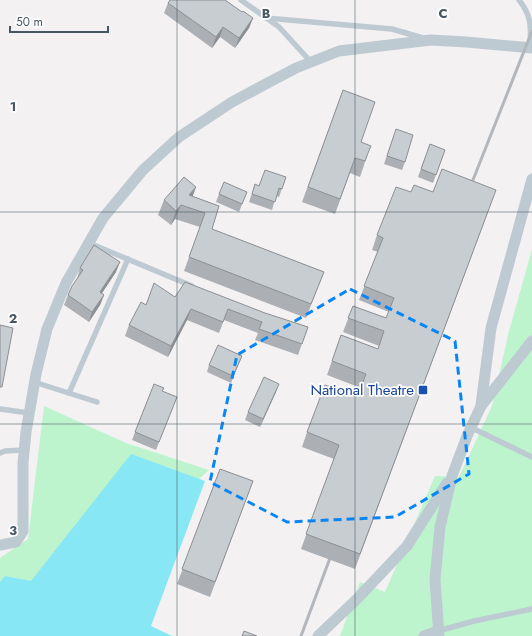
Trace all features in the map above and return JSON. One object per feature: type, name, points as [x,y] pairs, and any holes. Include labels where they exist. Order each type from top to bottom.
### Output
[{"type":"street","points":[[0,544],[16,542],[23,531],[24,450],[34,382],[47,329],[66,283],[103,218],[143,170],[179,137],[232,102],[296,68],[339,51],[431,40],[531,48]]},
{"type":"street","points":[[424,636],[438,634],[435,579],[440,527],[452,476],[481,406],[491,328],[532,180]]},
{"type":"street","points":[[481,406],[532,341]]},
{"type":"street","points":[[318,636],[356,600],[407,546],[452,476]]},
{"type":"lane","points":[[241,0],[279,27],[311,62]]},
{"type":"lane","points":[[519,0],[527,9],[530,23],[531,48]]},
{"type":"lane","points":[[266,18],[392,29],[431,40]]},
{"type":"lane","points":[[89,243],[198,288]]},
{"type":"lane","points":[[69,393],[128,259]]},
{"type":"lane","points":[[34,382],[97,402]]},
{"type":"lane","points":[[0,408],[29,413]]},
{"type":"lane","points":[[472,428],[532,457]]},
{"type":"lane","points":[[0,453],[5,451],[24,450]]},
{"type":"lane","points":[[438,634],[474,621],[532,609]]},
{"type":"highlighted area","points":[[350,289],[455,341],[469,474],[395,517],[287,522],[210,482],[237,355]]},
{"type":"green space","points":[[532,249],[532,636],[340,636],[360,582],[385,592],[435,476],[459,477],[492,406],[508,335]]},
{"type":"green space","points":[[44,406],[126,443],[209,470],[23,636],[0,636],[0,558],[28,539]]},
{"type":"water","points":[[131,454],[205,481],[151,626],[172,636],[0,636],[0,582],[5,576],[31,581]]},
{"type":"building","points":[[170,0],[225,0],[253,18],[239,38],[223,27],[216,37],[168,3]]},
{"type":"building","points":[[343,90],[375,102],[361,142],[371,146],[365,161],[355,158],[340,199],[308,187]]},
{"type":"building","points":[[396,129],[413,135],[405,162],[387,156]]},
{"type":"building","points":[[430,144],[445,150],[436,175],[421,169]]},
{"type":"building","points":[[442,169],[496,190],[360,554],[306,534],[339,445],[307,432],[325,385],[357,397],[366,374],[332,361],[341,335],[378,349],[384,331],[348,318],[353,306],[386,318],[394,298],[364,286],[383,238],[377,235],[396,187],[411,192],[414,185],[433,192]]},
{"type":"building","points":[[265,170],[286,177],[282,189],[279,188],[275,202],[252,194],[255,184],[259,186]]},
{"type":"building","points":[[184,177],[196,187],[189,195],[219,206],[212,229],[324,272],[311,304],[189,257],[205,213],[181,205],[176,211],[164,200]]},
{"type":"building","points":[[224,182],[247,192],[242,204],[219,194]]},
{"type":"building","points":[[94,245],[120,262],[100,292],[104,295],[92,312],[68,295],[72,286],[83,270],[80,268]]},
{"type":"building","points":[[185,282],[265,313],[308,327],[302,344],[259,329],[262,322],[228,309],[223,322],[191,309],[171,346],[129,325],[141,302],[146,305],[154,283],[175,297]]},
{"type":"building","points":[[0,325],[13,328],[2,387],[0,387]]},
{"type":"building","points":[[218,345],[242,356],[233,376],[209,365]]},
{"type":"building","points":[[264,377],[279,384],[263,419],[248,412]]},
{"type":"building","points":[[154,384],[164,388],[162,391],[177,397],[159,442],[135,432]]},
{"type":"building","points":[[220,469],[253,481],[215,582],[182,569]]},
{"type":"building","points":[[244,631],[257,636],[242,636]]},
{"type":"railway","points":[[469,190],[532,31]]},
{"type":"railway","points":[[301,636],[333,550]]},
{"type":"place","name":"National Theatre","points":[[423,390]]}]
